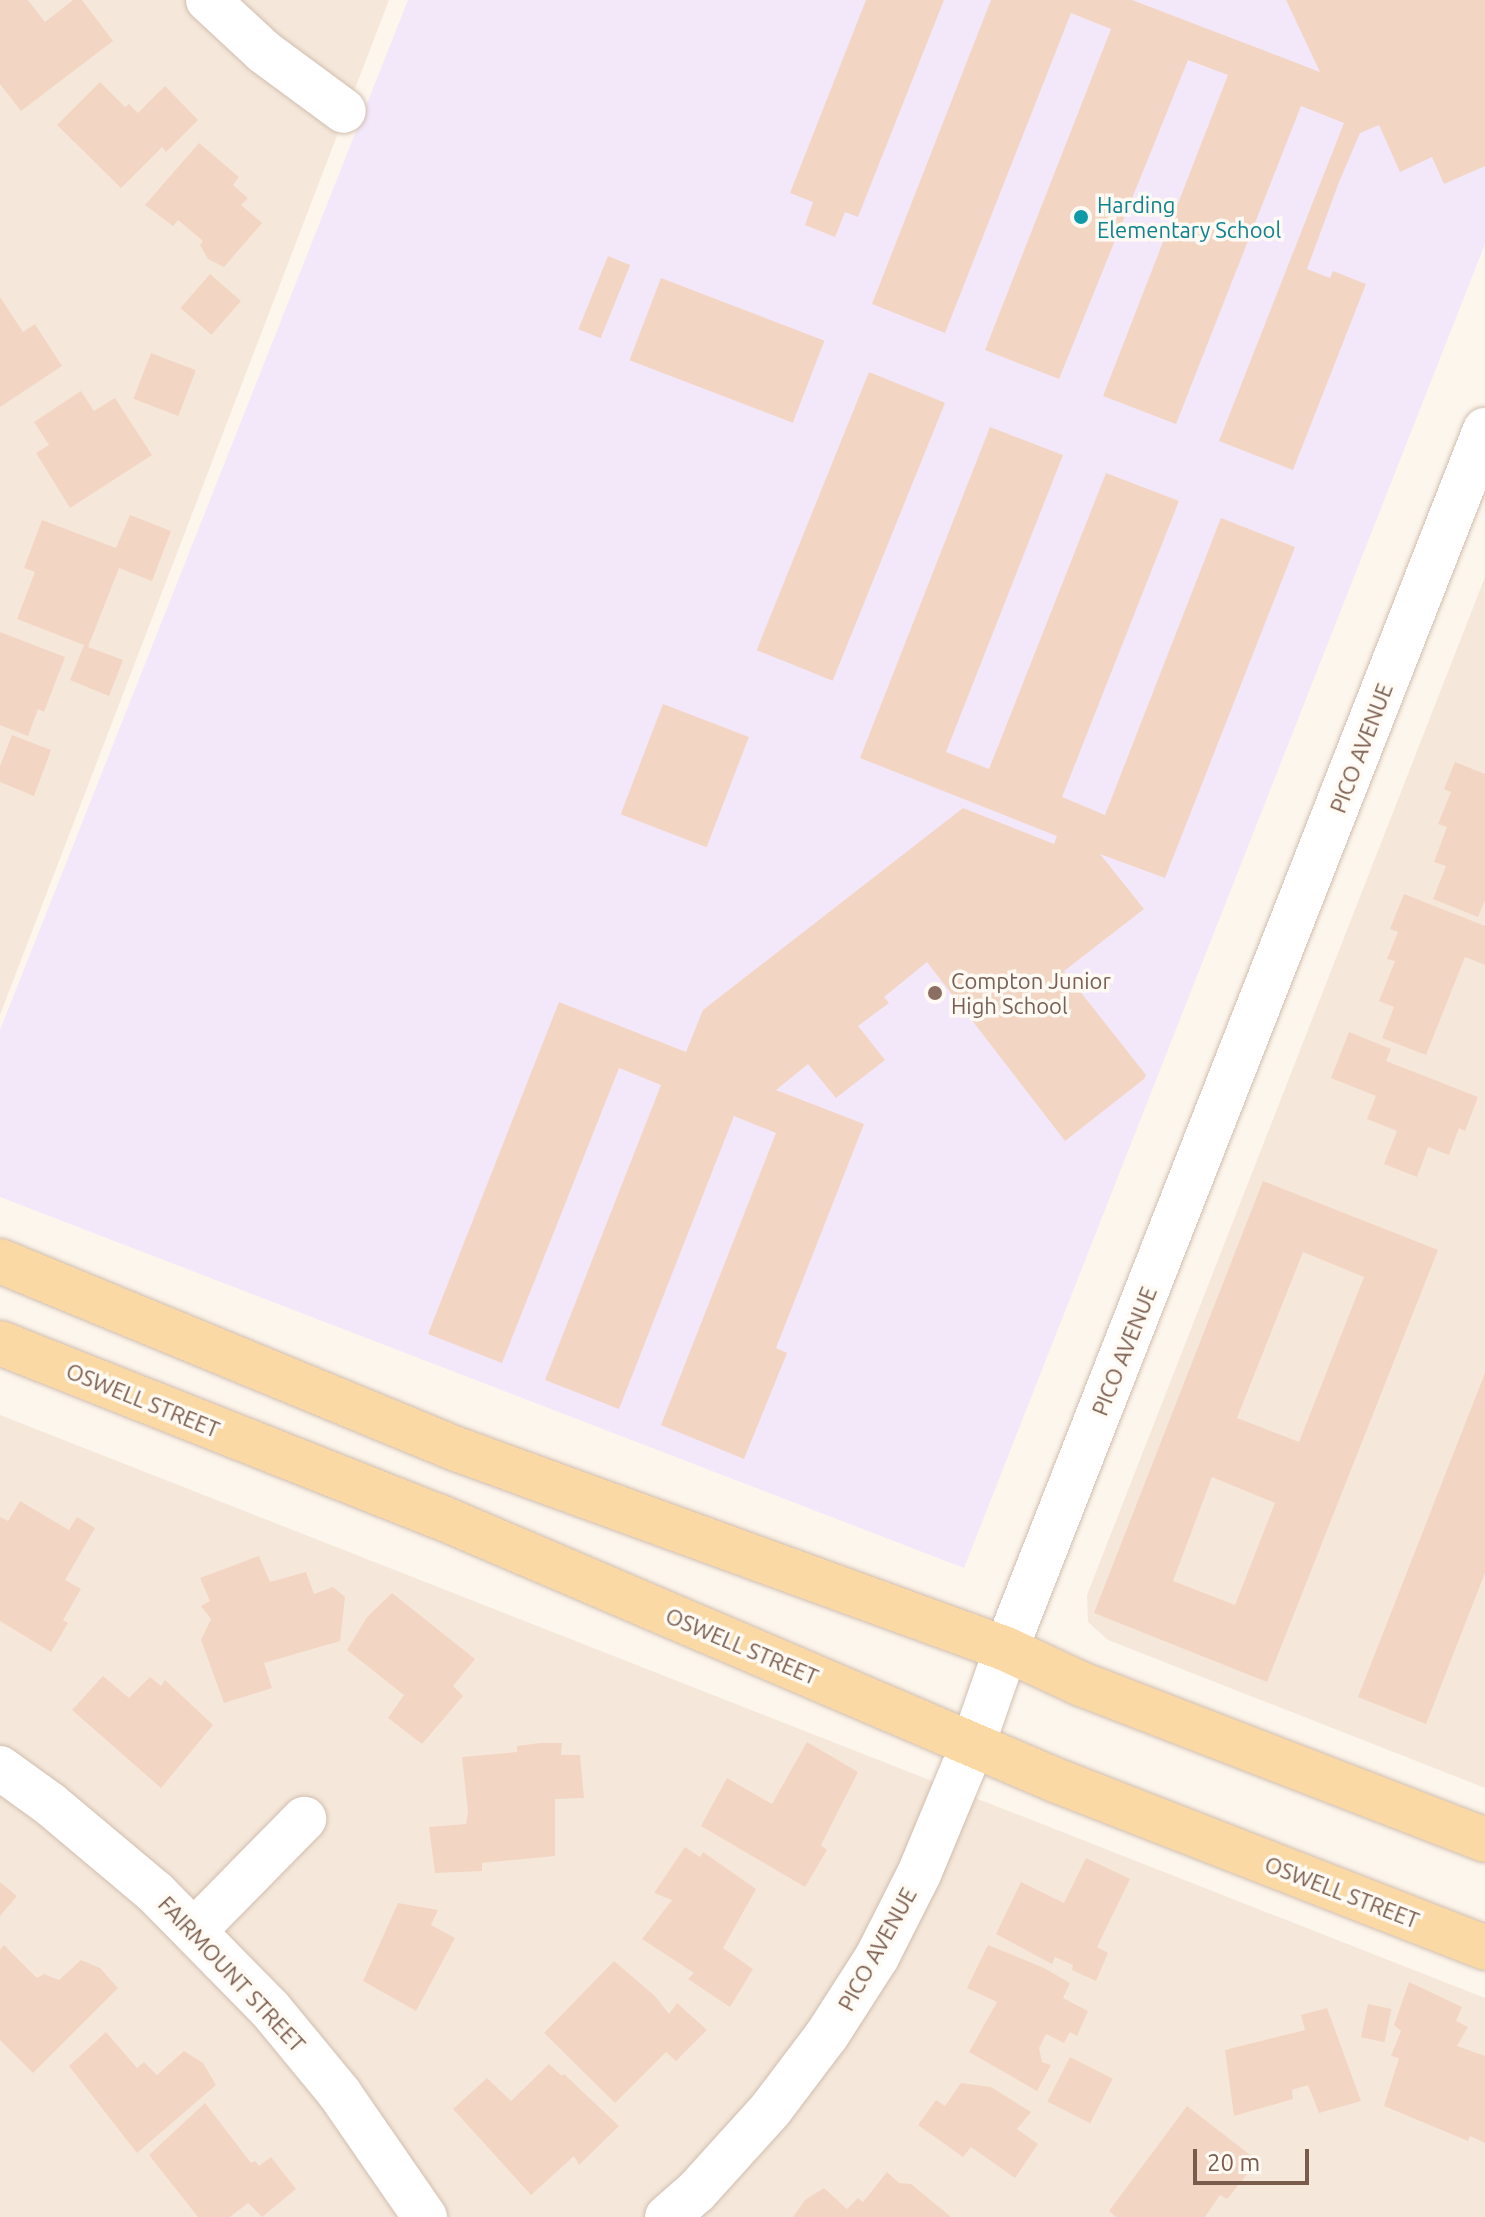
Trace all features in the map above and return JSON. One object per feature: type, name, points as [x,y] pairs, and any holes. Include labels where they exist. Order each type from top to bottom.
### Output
[{"type":"main road","points":[[0,1261],[459,1450],[1006,1649],[1081,1684],[1485,1840]]},
{"type":"main road","name":"OSWELL STREET","points":[[0,1343],[438,1516],[1055,1780],[1485,1948]]},
{"type":"street","points":[[208,0],[264,52],[344,111]]},
{"type":"street","name":"PICO AVENUE","points":[[667,2217],[696,2192],[771,2109],[827,2035],[877,1957],[919,1874],[973,1744],[1006,1649],[1485,430]]},
{"type":"street","name":"FAIRMOUNT STREET","points":[[0,1768],[50,1804],[195,1930],[270,2009],[340,2094],[425,2217]]},
{"type":"street","points":[[195,1930],[304,1819]]},
{"type":"shaded area","points":[[0,0],[389,0],[0,1015]]},
{"type":"shaded area","points":[[408,0],[1485,0],[1485,244],[964,1568],[0,1197],[0,1030]]},
{"type":"shaded area","points":[[1485,577],[1485,1788],[1108,1640],[1088,1622],[1087,1595]]},
{"type":"shaded area","points":[[0,1415],[1485,1998],[1485,2217],[0,2217]]},
{"type":"building","points":[[0,0],[28,0],[45,22],[73,0],[82,0],[113,41],[21,111],[0,84]]},
{"type":"building","points":[[866,0],[944,0],[858,217],[845,212],[835,237],[805,225],[813,202],[790,193]]},
{"type":"building","name":"Harding Elementary School","points":[[991,0],[1132,0],[1320,72],[1286,0],[1485,0],[1485,166],[1444,184],[1432,157],[1400,172],[1379,125],[1360,133],[1339,182],[1307,269],[1330,278],[1333,271],[1366,284],[1293,470],[1219,441],[1344,123],[1301,106],[1176,424],[1103,396],[1228,75],[1188,60],[1059,379],[985,350],[1111,29],[1071,13],[945,333],[872,304]]},
{"type":"building","points":[[100,82],[125,107],[129,104],[138,113],[165,86],[198,120],[166,152],[162,147],[121,188],[57,125]]},
{"type":"building","points":[[199,143],[239,177],[233,185],[248,198],[241,205],[262,223],[224,267],[208,259],[200,245],[203,241],[178,220],[173,226],[145,205]]},
{"type":"building","points":[[608,256],[630,265],[601,338],[578,329]]},
{"type":"building","points":[[210,274],[241,301],[211,335],[180,308]]},
{"type":"building","points":[[661,278],[824,341],[793,423],[629,360]]},
{"type":"building","points":[[0,297],[23,332],[35,324],[62,366],[0,407]]},
{"type":"building","points":[[151,353],[196,370],[178,416],[133,399]]},
{"type":"building","points":[[869,372],[945,403],[833,681],[757,650]]},
{"type":"building","points":[[81,391],[94,411],[115,398],[152,455],[70,508],[36,453],[49,445],[34,422]]},
{"type":"building","points":[[990,427],[1063,455],[946,752],[989,769],[1106,473],[1179,501],[1062,797],[1105,815],[1221,518],[1295,547],[1165,878],[1100,854],[1144,909],[1064,971],[1146,1075],[1144,1079],[1065,1141],[927,962],[884,997],[889,1003],[858,1026],[885,1060],[836,1098],[808,1064],[776,1090],[864,1124],[776,1348],[787,1353],[744,1459],[661,1425],[776,1133],[734,1116],[619,1409],[545,1380],[661,1085],[619,1068],[502,1363],[428,1334],[559,1002],[686,1052],[703,1010],[963,808],[1054,844],[1057,836],[860,758]]},
{"type":"building","points":[[130,515],[171,531],[152,581],[119,568],[88,647],[123,660],[109,696],[70,680],[84,645],[17,619],[35,572],[24,568],[42,520],[116,548]]},
{"type":"building","points":[[0,632],[65,657],[44,712],[38,709],[28,736],[0,725]]},
{"type":"building","points":[[663,704],[749,737],[707,847],[621,814]]},
{"type":"building","points":[[12,735],[51,750],[34,796],[0,782],[0,766]]},
{"type":"building","points":[[1455,762],[1485,774],[1485,900],[1478,917],[1433,899],[1446,866],[1434,862],[1447,827],[1438,824],[1451,792],[1444,789]]},
{"type":"building","points":[[1404,894],[1485,926],[1485,965],[1465,957],[1426,1055],[1382,1038],[1394,1007],[1379,1001],[1395,961],[1387,959],[1398,932],[1390,929]]},
{"type":"building","points":[[1349,1032],[1391,1049],[1386,1061],[1478,1097],[1465,1131],[1459,1128],[1449,1155],[1428,1147],[1417,1177],[1384,1164],[1397,1131],[1367,1119],[1376,1096],[1331,1078]]},
{"type":"building","points":[[1263,1181],[1438,1250],[1267,1682],[1094,1613]],"holes":[[[1303,1252],[1364,1277],[1299,1442],[1237,1418]],[[1212,1477],[1275,1503],[1235,1605],[1173,1581]]]},
{"type":"building","points":[[1485,1373],[1485,1573],[1426,1724],[1358,1697]]},
{"type":"building","points":[[20,1501],[69,1530],[77,1517],[95,1528],[65,1580],[81,1589],[63,1620],[68,1623],[51,1652],[0,1621],[0,1517],[8,1521]]},
{"type":"building","points":[[259,1556],[270,1582],[306,1572],[314,1594],[333,1587],[345,1597],[340,1641],[264,1663],[272,1688],[224,1703],[201,1640],[211,1619],[201,1606],[210,1601],[200,1578]]},
{"type":"building","points":[[392,1593],[475,1659],[453,1686],[463,1696],[422,1744],[388,1718],[404,1695],[347,1650],[367,1617]]},
{"type":"building","points":[[103,1676],[129,1698],[150,1677],[161,1686],[165,1680],[213,1725],[161,1788],[72,1710]]},
{"type":"building","points":[[807,1742],[858,1772],[821,1845],[827,1850],[805,1887],[701,1826],[727,1778],[772,1804]]},
{"type":"building","points":[[562,1743],[561,1755],[580,1755],[584,1798],[555,1799],[555,1856],[482,1863],[482,1871],[435,1873],[429,1827],[466,1824],[468,1812],[462,1757],[517,1752],[517,1746]]},
{"type":"building","points":[[685,1847],[700,1857],[703,1852],[756,1889],[723,1948],[753,1969],[730,2007],[688,1979],[694,1973],[642,1939],[672,1900],[654,1893]]},
{"type":"building","points":[[1086,1858],[1130,1879],[1097,1947],[1108,1953],[1096,1981],[1072,1970],[1073,1965],[1055,1957],[1052,1964],[996,1934],[1021,1882],[1064,1903]]},
{"type":"building","points":[[0,1882],[17,1896],[0,1916]]},
{"type":"building","points":[[398,1903],[438,1910],[431,1925],[455,1938],[416,2011],[363,1981]]},
{"type":"building","points":[[4,1945],[37,1978],[44,1974],[59,1980],[81,1960],[100,1968],[118,1988],[33,2073],[0,2040],[0,1950]]},
{"type":"building","points":[[988,1945],[1044,1968],[1070,1983],[1063,1998],[1088,2011],[1077,2036],[1070,2032],[1064,2043],[1046,2034],[1039,2048],[1042,2062],[1051,2065],[1037,2091],[969,2052],[997,2002],[967,1988]]},
{"type":"building","points":[[614,1961],[655,1996],[669,2014],[677,2003],[707,2030],[676,2061],[666,2052],[615,2103],[544,2033]]},
{"type":"building","points":[[1409,1982],[1462,2007],[1456,2021],[1468,2027],[1457,2046],[1485,2056],[1485,2143],[1470,2136],[1468,2141],[1384,2106],[1399,2058],[1391,2056],[1401,2031],[1394,2025]]},
{"type":"building","points":[[1368,2004],[1391,2009],[1384,2042],[1361,2037]]},
{"type":"building","points":[[1327,2008],[1361,2101],[1319,2113],[1308,2085],[1292,2090],[1293,2099],[1234,2116],[1225,2050],[1305,2030],[1301,2015]]},
{"type":"building","points":[[106,2032],[137,2068],[144,2062],[157,2075],[184,2051],[203,2063],[216,2085],[137,2153],[69,2066]]},
{"type":"building","points":[[1070,2057],[1113,2079],[1090,2123],[1047,2102]]},
{"type":"building","points":[[549,2064],[562,2076],[564,2074],[619,2126],[579,2165],[574,2156],[531,2195],[453,2109],[487,2078],[511,2101]]},
{"type":"building","points":[[961,2083],[991,2087],[1031,2112],[1017,2129],[1038,2144],[1015,2178],[971,2147],[963,2157],[918,2125],[936,2100],[945,2106]]},
{"type":"building","points":[[205,2103],[251,2163],[255,2161],[259,2166],[271,2157],[296,2189],[262,2217],[248,2203],[230,2217],[198,2217],[149,2155]]},
{"type":"building","points":[[1187,2106],[1258,2161],[1227,2199],[1220,2195],[1205,2217],[1116,2217],[1109,2211]]},
{"type":"building","points":[[887,2172],[899,2183],[911,2184],[951,2217],[793,2217],[805,2200],[824,2188],[847,2209],[858,2198],[863,2202]]},
{"type":"place","name":"Harding Elementary School","points":[[1081,217]]},
{"type":"place","name":"Compton Junior High School","points":[[935,993]]}]
